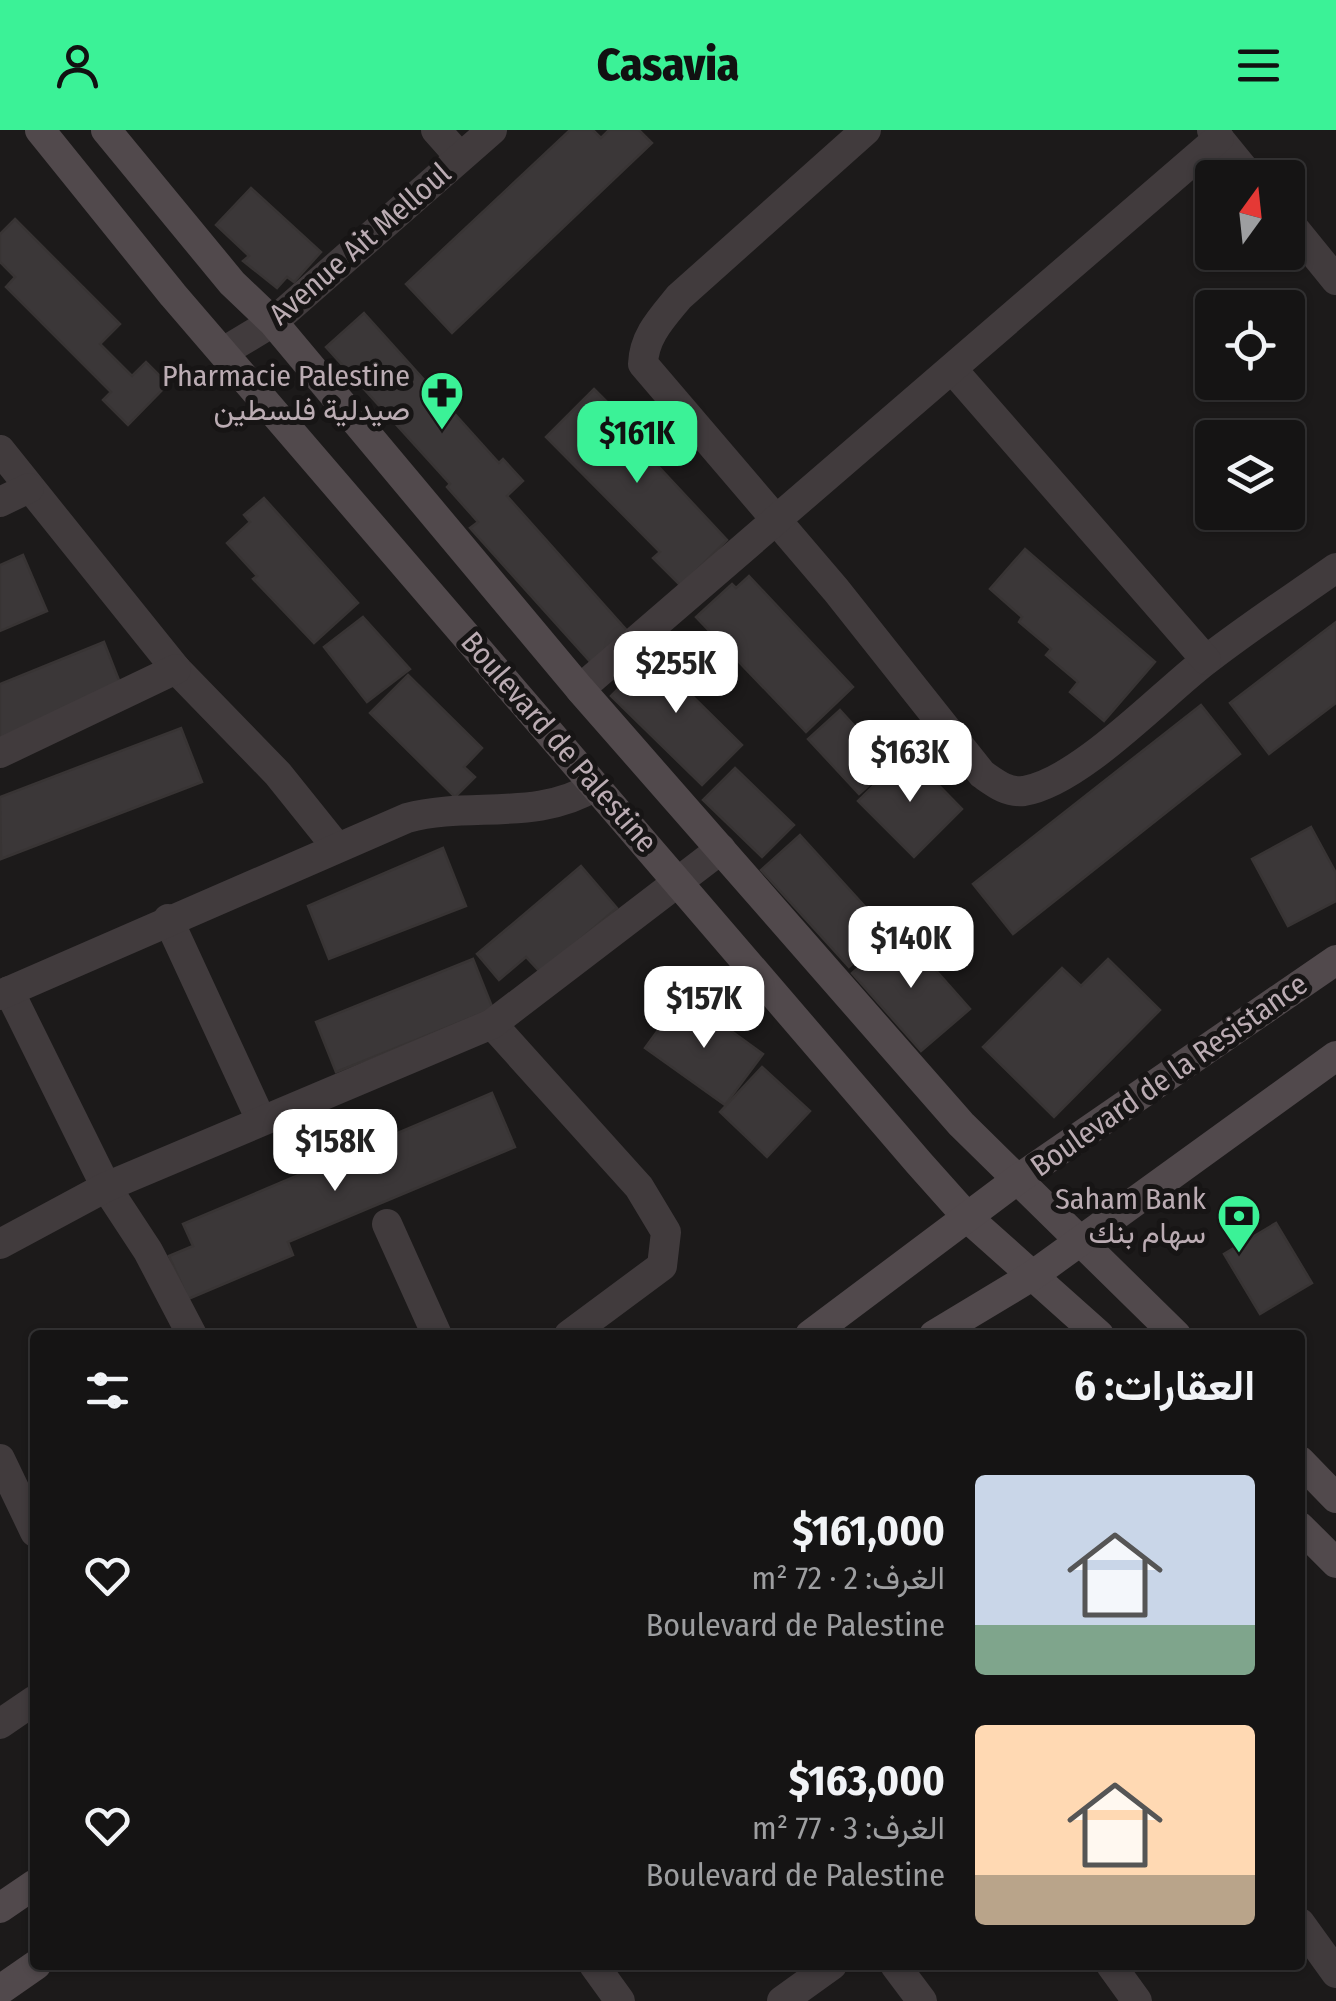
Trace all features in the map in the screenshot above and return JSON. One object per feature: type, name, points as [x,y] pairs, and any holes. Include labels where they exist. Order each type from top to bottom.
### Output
[{"type":"street","name":"Boulevard de Palestine","points":[[40,130],[224,352],[969,1219],[1092,1330]]},
{"type":"street","name":"Boulevard de Palestine","points":[[106,130],[232,283],[273,322],[580,690],[961,1124],[1171,1330]]},
{"type":"street","points":[[436,130],[460,157]]},
{"type":"street","name":"Avenue Ait Melloul","points":[[224,352],[273,322],[492,130]]},
{"type":"street","points":[[866,130],[679,296],[644,348],[642,364],[656,385],[774,518],[982,774],[1002,788],[1021,792],[1059,776],[1103,747],[1206,660],[1336,568]]},
{"type":"street","points":[[580,690],[774,518],[952,369],[1215,134],[1236,160]]},
{"type":"street","points":[[1305,240],[1333,270]]},
{"type":"street","points":[[952,369],[1206,660]]},
{"type":"street","points":[[0,450],[176,669],[278,774],[334,846]]},
{"type":"street","points":[[0,502],[29,488]]},
{"type":"street","points":[[0,753],[176,669]]},
{"type":"street","points":[[189,1330],[148,1250],[106,1187],[4,993],[334,846],[423,814],[535,807],[577,797],[595,786]]},
{"type":"street","points":[[0,1244],[106,1187],[260,1118],[492,1024],[721,849]]},
{"type":"street","points":[[168,919],[260,1118]]},
{"type":"street","name":"Boulevard de la Resistance","points":[[817,1330],[1018,1179],[1336,960]]},
{"type":"street","points":[[492,1024],[639,1187],[666,1232],[662,1266],[577,1330]]},
{"type":"street","points":[[942,1330],[1032,1276],[1336,1056]]},
{"type":"street","points":[[387,1224],[435,1330]]},
{"type":"street","points":[[0,1459],[30,1522]]},
{"type":"street","points":[[1305,1466],[1336,1498]]},
{"type":"street","points":[[1305,1532],[1336,1562]]},
{"type":"street","points":[[0,1724],[30,1703]]},
{"type":"street","points":[[0,1908],[30,1887]]},
{"type":"street","points":[[1305,1930],[1336,1973]]},
{"type":"street","points":[[0,1990],[30,1969]]},
{"type":"street","points":[[596,1970],[609,1998]]},
{"type":"street","points":[[791,1984],[821,1970]]},
{"type":"street","points":[[899,1970],[922,2001]]},
{"type":"street","points":[[1115,1970],[1137,2001]]},
{"type":"building","points":[[570,130],[593,130],[601,138],[609,130],[639,130],[652,143],[452,333],[406,284]]},
{"type":"building","points":[[251,188],[321,252],[294,282],[287,277],[277,288],[243,261],[249,256],[216,225]]},
{"type":"building","points":[[15,219],[120,324],[100,344],[132,376],[146,362],[168,384],[128,425],[103,400],[111,392],[6,287],[15,277],[0,262],[0,234]]},
{"type":"building","points":[[364,313],[499,463],[503,459],[523,481],[507,496],[630,634],[594,666],[470,528],[478,522],[447,487],[450,484],[326,347]]},
{"type":"building","points":[[594,389],[651,446],[645,452],[727,540],[681,586],[653,558],[660,552],[546,437]]},
{"type":"building","points":[[264,498],[358,603],[314,643],[253,579],[257,576],[227,543],[250,522],[244,515]]},
{"type":"building","points":[[1025,549],[1155,662],[1104,721],[1070,692],[1078,682],[1046,655],[1051,649],[1019,622],[1022,617],[990,589]]},
{"type":"building","points":[[23,555],[47,611],[0,631],[0,565]]},
{"type":"building","points":[[749,576],[853,687],[806,732],[696,617],[732,584],[736,588]]},
{"type":"building","points":[[363,617],[410,669],[367,702],[324,647]]},
{"type":"building","points":[[1336,622],[1336,703],[1269,754],[1230,703]]},
{"type":"building","points":[[104,642],[124,693],[0,743],[0,684]]},
{"type":"building","points":[[661,645],[690,674],[680,684],[742,745],[702,785],[611,696]]},
{"type":"building","points":[[408,675],[482,748],[464,767],[475,777],[455,797],[370,713]]},
{"type":"building","points":[[1201,705],[1240,754],[1013,934],[973,884]]},
{"type":"building","points":[[840,710],[870,743],[886,728],[907,751],[859,794],[808,739]]},
{"type":"building","points":[[181,728],[202,782],[1,859],[0,797]]},
{"type":"building","points":[[907,753],[962,809],[914,857],[858,801]]},
{"type":"building","points":[[735,768],[794,825],[762,857],[703,800]]},
{"type":"building","points":[[1311,827],[1336,873],[1336,901],[1288,926],[1252,859]]},
{"type":"building","points":[[800,835],[888,932],[849,967],[761,870]]},
{"type":"building","points":[[443,848],[466,906],[329,959],[308,906]]},
{"type":"building","points":[[581,866],[617,908],[541,973],[526,957],[499,980],[477,954]]},
{"type":"building","points":[[901,931],[970,1009],[921,1051],[852,973]]},
{"type":"building","points":[[473,959],[493,1009],[336,1072],[316,1022]]},
{"type":"building","points":[[1108,959],[1160,1010],[1054,1117],[983,1047],[1062,968],[1081,986]]},
{"type":"building","points":[[683,996],[763,1054],[725,1105],[645,1048]]},
{"type":"building","points":[[762,1067],[810,1111],[767,1157],[720,1112]]},
{"type":"building","points":[[492,1093],[515,1147],[288,1242],[293,1255],[188,1299],[169,1256],[193,1246],[183,1224]]},
{"type":"building","points":[[1276,1223],[1312,1283],[1260,1314],[1224,1254]]},
{"type":"place","name":"Pharmacie Palestine صيدلية فلسطين","points":[[442,431]]},
{"type":"place","name":"Saham Bank سهام بنك","points":[[1239,1254]]}]
